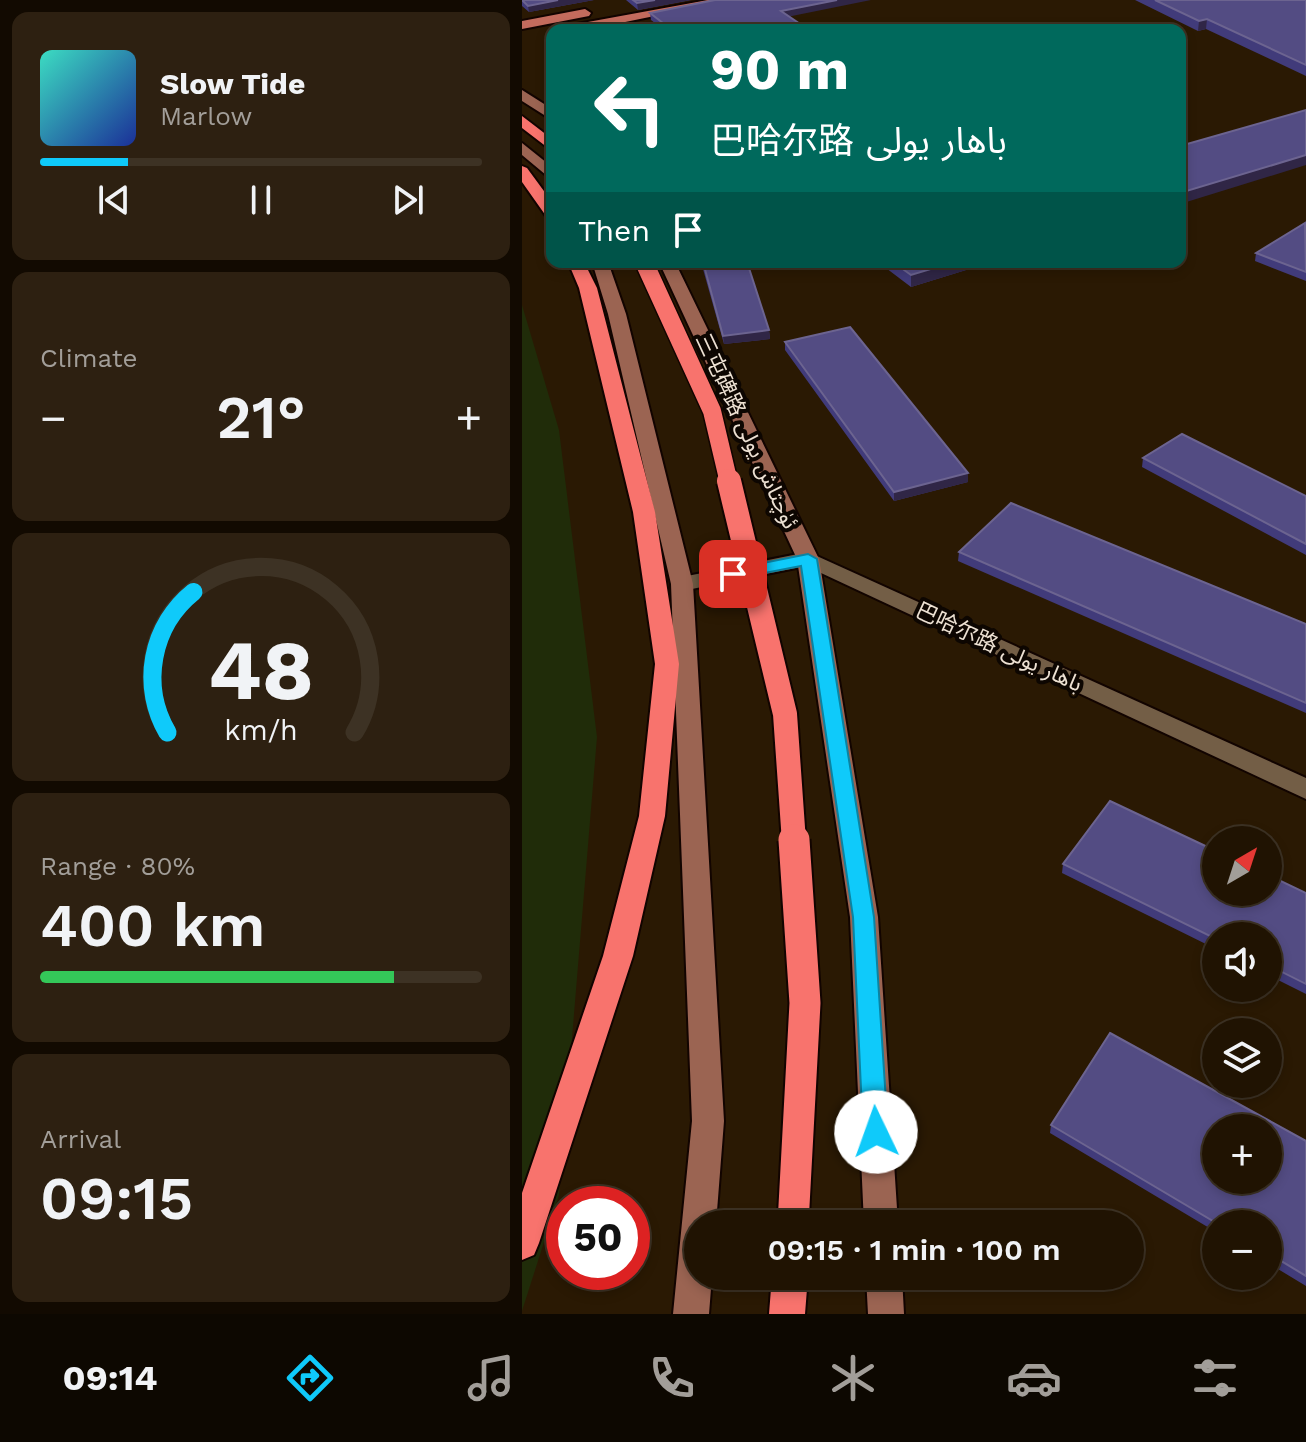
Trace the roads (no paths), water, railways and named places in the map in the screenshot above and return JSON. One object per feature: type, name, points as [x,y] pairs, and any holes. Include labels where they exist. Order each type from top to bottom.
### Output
[{"type":"highway","points":[[522,120],[546,142]]},
{"type":"highway","points":[[522,171],[546,205]]},
{"type":"highway","points":[[522,1243],[618,956],[652,816],[667,664],[644,512],[588,288],[579,268]]},
{"type":"highway","points":[[647,268],[712,411],[785,714],[805,1003],[794,1210]]},
{"type":"highway","points":[[787,1314],[789,1290]]},
{"type":"main road","points":[[522,25],[658,0]]},
{"type":"main road","points":[[598,24],[727,0]]},
{"type":"main road","points":[[522,38],[546,34]]},
{"type":"main road","points":[[522,94],[546,112]]},
{"type":"main road","points":[[522,147],[546,169]]},
{"type":"main road","points":[[602,268],[617,314],[682,584],[708,1121],[700,1210]]},
{"type":"main road","name":"三屯碑路 ئۈچتاش يولى","points":[[670,268],[808,559],[864,917],[880,1210]]},
{"type":"main road","points":[[691,1314],[693,1290]]},
{"type":"main road","points":[[885,1290],[886,1314]]},
{"type":"street","points":[[682,584],[808,559]]},
{"type":"street","name":"巴哈尔路 باھار يولى","points":[[808,559],[1306,789]]}]
